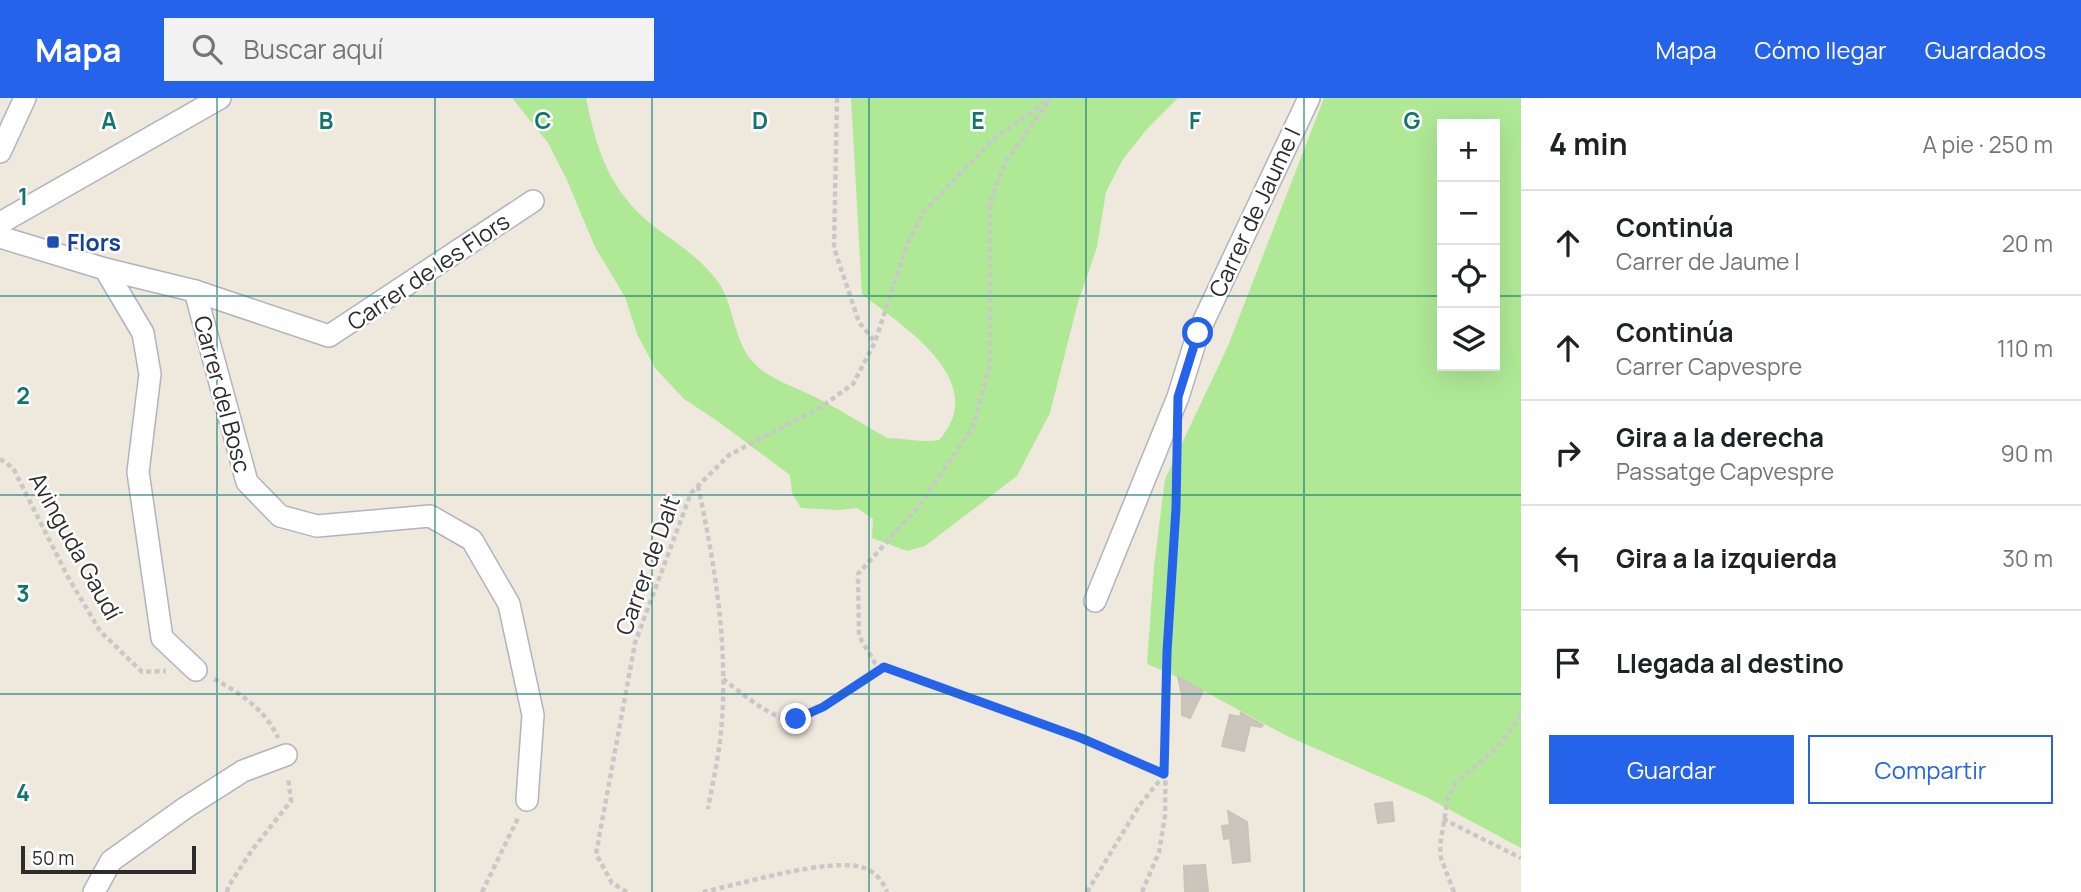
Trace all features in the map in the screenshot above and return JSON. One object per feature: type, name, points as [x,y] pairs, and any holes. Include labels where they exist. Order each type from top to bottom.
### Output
[{"type":"street","points":[[0,152],[25,98]]},
{"type":"street","points":[[0,223],[220,98]]},
{"type":"street","name":"Carrer de Jaume I","points":[[1095,601],[1178,397],[1198,333],[1308,98]]},
{"type":"street","name":"Carrer de les Flors","points":[[0,237],[105,268],[195,290],[329,336],[533,201]]},
{"type":"street","points":[[105,268],[143,333],[150,374],[138,472],[162,638],[197,670]]},
{"type":"street","name":"Carrer del Bosc","points":[[195,290],[247,482],[280,516],[317,526],[430,516],[472,540],[509,604],[533,715],[527,800]]},
{"type":"street","points":[[94,892],[111,861],[185,808],[243,772],[286,755]]},
{"type":"path","points":[[837,98],[834,248],[859,322],[875,342]]},
{"type":"path","points":[[1050,98],[1005,163],[990,202],[990,364],[972,426],[919,506],[858,574],[859,636],[875,663],[1081,738],[1164,774]]},
{"type":"path","name":"Carrer de Dalt","points":[[626,892],[612,883],[596,854],[635,643],[691,493],[729,455],[821,407],[853,384],[875,342],[908,242],[924,212],[993,139],[1050,98]]},
{"type":"path","points":[[1142,892],[1159,852],[1165,816],[1167,652],[1177,452]]},
{"type":"path","name":"Avinguda Gaudí","points":[[0,459],[13,468],[68,577],[100,631],[142,672],[197,670]]},
{"type":"path","points":[[698,486],[710,540],[721,619],[720,740],[708,809]]},
{"type":"path","points":[[722,678],[774,715],[796,719],[823,707],[884,667]]},
{"type":"path","points":[[197,670],[242,694],[275,730],[286,755],[291,801],[252,850],[227,892]]},
{"type":"path","points":[[1454,892],[1441,858],[1443,819],[1448,797],[1455,784],[1497,747],[1521,716]]},
{"type":"path","points":[[1087,892],[1139,806],[1164,774]]},
{"type":"path","points":[[482,892],[527,800]]},
{"type":"path","points":[[1443,819],[1521,858]]},
{"type":"path","points":[[703,892],[828,866],[862,867],[882,880],[887,892]]},
{"type":"green space","points":[[512,98],[586,98],[602,157],[619,190],[646,219],[713,275],[724,293],[738,336],[748,356],[762,370],[887,438],[926,441],[939,440],[953,418],[955,397],[948,376],[935,357],[918,339],[862,294],[851,98],[1178,98],[1147,129],[1123,159],[1106,192],[1097,247],[1078,302],[1050,413],[1017,476],[925,546],[907,551],[872,538],[873,519],[857,508],[801,508],[792,493],[790,475],[684,399],[655,368],[637,334],[625,297],[595,247],[548,143]]},
{"type":"green space","points":[[1324,98],[1521,98],[1521,848],[1426,797],[1287,736],[1178,677],[1147,664],[1154,567],[1165,479],[1228,346]]},
{"type":"building","points":[[1178,677],[1203,691],[1190,718],[1182,715]]},
{"type":"building","points":[[1241,713],[1263,725],[1250,725],[1244,751],[1222,746],[1230,715],[1240,717]]},
{"type":"building","points":[[1392,802],[1394,821],[1378,823],[1375,804]]},
{"type":"building","points":[[1228,811],[1247,822],[1250,861],[1233,863],[1230,838],[1224,839],[1222,826],[1230,825]]},
{"type":"building","points":[[1205,865],[1208,891],[1185,892],[1184,866]]},
{"type":"place","name":"Flors","points":[[53,242]]},
{"type":"route","points":[[796,719],[823,707],[884,667],[1081,738],[1164,774],[1167,652],[1176,508],[1178,397],[1198,333]]}]
